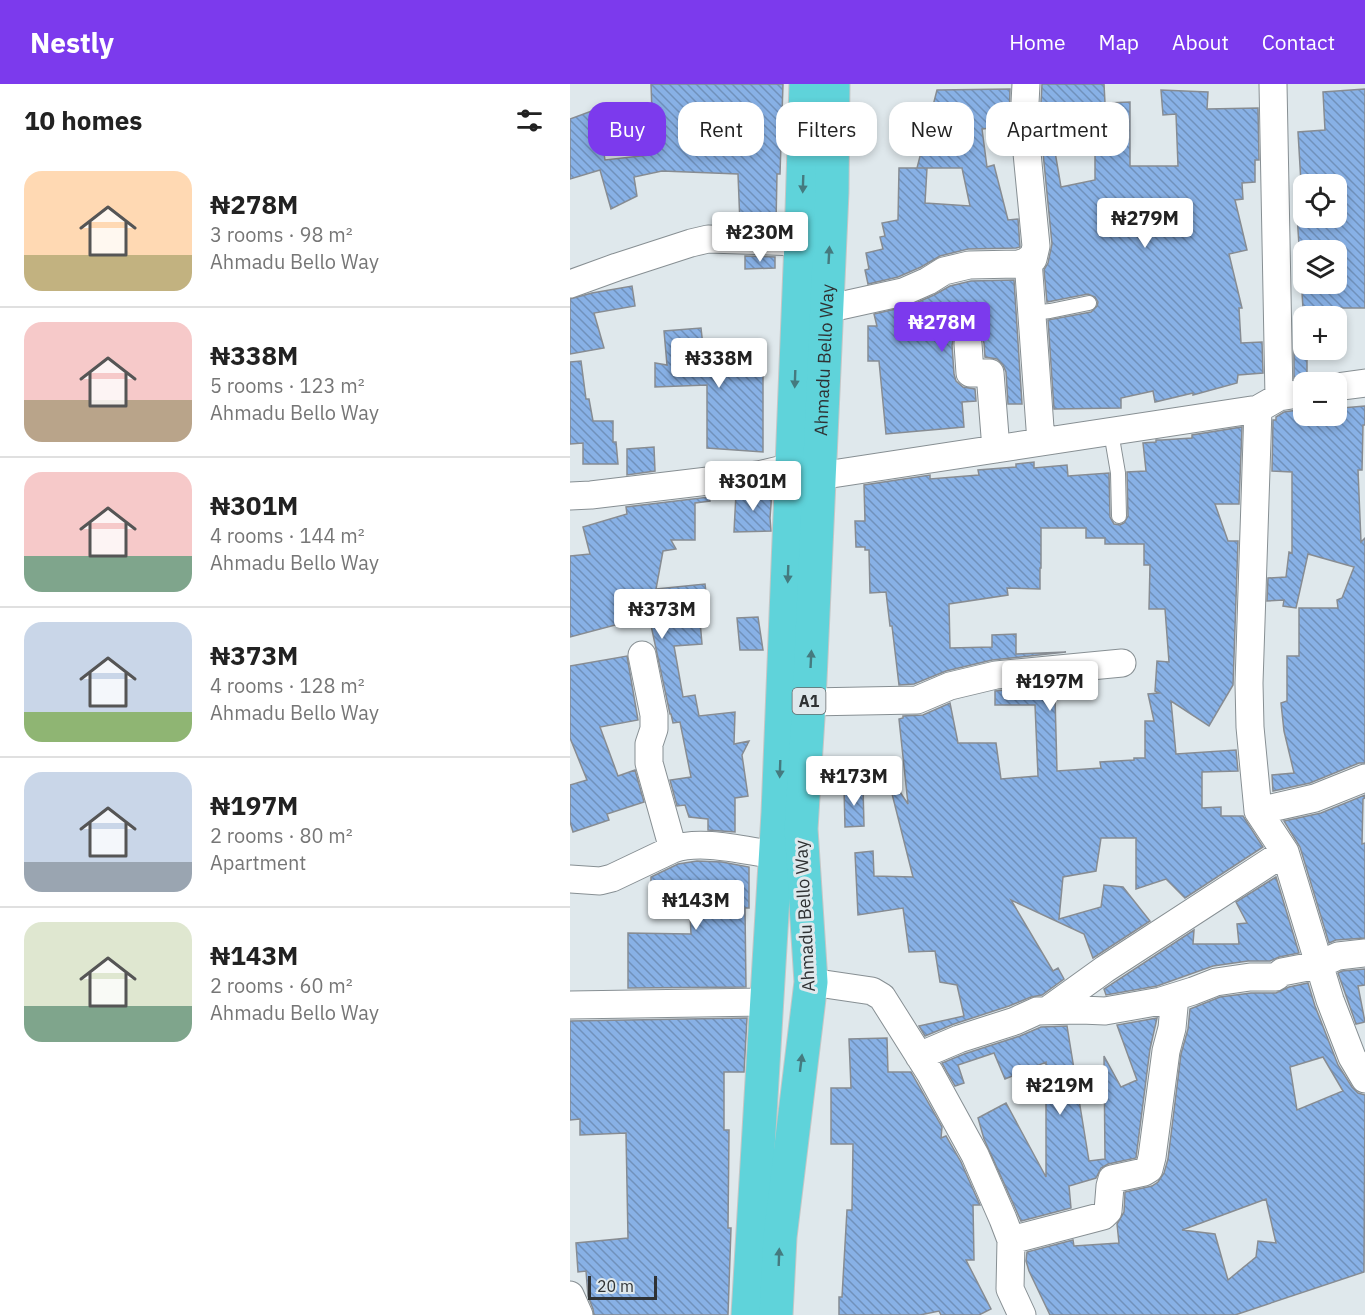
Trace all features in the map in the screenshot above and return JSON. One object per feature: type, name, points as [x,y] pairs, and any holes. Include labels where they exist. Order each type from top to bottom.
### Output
[{"type":"highway","name":"Ahmadu Bello Way","points":[[776,1315],[780,1237],[811,982],[801,829],[809,702],[801,242],[806,84]]},
{"type":"highway","name":"Ahmadu Bello Way","points":[[748,1315],[776,855],[805,471],[826,309],[832,192],[833,84]]},
{"type":"street","points":[[826,309],[903,292],[944,271],[969,265],[1019,264],[1033,259],[1036,246],[1024,122],[1026,84]]},
{"type":"street","points":[[1273,84],[1280,400],[1249,683],[1250,727],[1258,811],[1285,852],[1330,1000],[1352,1057],[1365,1080]]},
{"type":"street","points":[[570,285],[617,267],[708,239],[801,242]]},
{"type":"street","points":[[1028,261],[1041,442]]},
{"type":"street","points":[[968,344],[970,373],[990,373],[996,449]]},
{"type":"street","points":[[1347,385],[1365,383]]},
{"type":"street","points":[[570,496],[996,449],[1111,432],[1280,400]]},
{"type":"street","points":[[642,655],[654,715],[649,763],[673,849]]},
{"type":"street","points":[[809,702],[917,700],[950,687],[996,675],[1122,663]]},
{"type":"street","points":[[1258,811],[1315,798],[1365,778]]},
{"type":"street","points":[[570,879],[600,881],[612,878],[673,849],[698,844],[776,855]]},
{"type":"street","points":[[1048,1010],[1106,969],[1285,852]]},
{"type":"street","points":[[919,1056],[958,1039],[1015,1021],[1037,1011],[1105,1011],[1161,1001],[1193,992],[1216,982],[1250,977],[1276,977],[1282,972],[1318,964],[1338,956],[1365,953]]},
{"type":"street","points":[[811,982],[872,992],[882,997],[930,1073],[975,1155],[1011,1240],[1010,1289],[1022,1315]]},
{"type":"street","points":[[1011,1240],[1103,1216],[1108,1212],[1112,1179],[1149,1169],[1174,1007],[1161,1001]]},
{"type":"street","points":[[570,1005],[767,1002]]},
{"type":"street","points":[[570,1295],[579,1315]]},
{"type":"lane","points":[[1032,313],[1089,303]]},
{"type":"lane","points":[[1111,432],[1118,473],[1119,516]]},
{"type":"building","points":[[651,84],[783,84],[782,102],[776,102],[776,156],[781,156],[780,174],[777,174],[776,223],[774,225],[740,224],[738,174],[662,171],[634,177],[637,196],[611,209],[600,170],[570,179],[570,119],[588,112],[588,156],[604,156],[605,160],[666,156],[666,102],[652,102]]},
{"type":"building","points":[[1042,84],[1104,84],[1105,102],[1041,102]]},
{"type":"building","points":[[1010,89],[1010,102],[986,102],[986,129],[982,129],[987,167],[994,165],[1008,220],[1018,219],[1020,247],[968,249],[940,256],[898,277],[868,284],[865,270],[869,269],[866,253],[883,249],[880,237],[885,236],[882,223],[898,220],[899,168],[917,168],[920,156],[974,156],[974,102],[934,102],[937,90]],"holes":[[[927,168],[962,168],[970,206],[925,203]]]},
{"type":"building","points":[[1365,89],[1365,308],[1303,306],[1302,294],[1347,294],[1347,240],[1299,240],[1298,228],[1347,228],[1347,174],[1300,174],[1298,132],[1325,130],[1323,92]]},
{"type":"building","points":[[1161,90],[1208,92],[1207,109],[1258,108],[1259,160],[1255,160],[1255,182],[1242,183],[1243,199],[1235,200],[1247,250],[1229,254],[1242,308],[1239,308],[1241,343],[1262,342],[1263,373],[1238,375],[1237,383],[1155,402],[1153,391],[1121,398],[1121,408],[1054,409],[1048,320],[1091,312],[1098,302],[1095,297],[1088,294],[1047,302],[1044,270],[1052,244],[1043,156],[1056,156],[1061,187],[1095,180],[1095,156],[1129,156],[1130,102],[1130,166],[1178,166],[1176,114],[1163,115]]},
{"type":"building","points":[[745,256],[775,257],[775,268],[745,269]]},
{"type":"building","points":[[1014,280],[1022,404],[1008,404],[1006,372],[1003,365],[997,359],[985,357],[981,336],[975,330],[966,328],[954,337],[952,345],[956,381],[963,387],[975,389],[976,401],[962,402],[964,427],[886,434],[879,361],[868,361],[868,326],[877,326],[874,314],[909,306],[950,286],[971,281]]},
{"type":"building","points":[[632,286],[635,306],[594,313],[604,348],[570,354],[570,299]]},
{"type":"building","points":[[701,328],[704,355],[763,354],[763,452],[707,448],[707,385],[655,387],[655,363],[667,365],[664,331]]},
{"type":"building","points":[[1294,360],[1307,360],[1307,372],[1294,372]]},
{"type":"building","points":[[581,361],[586,399],[589,399],[593,421],[613,421],[613,442],[616,442],[618,464],[583,464],[583,443],[570,444],[570,362]]},
{"type":"building","points":[[1365,406],[1362,470],[1358,470],[1361,542],[1365,538],[1365,763],[1359,763],[1310,783],[1273,791],[1272,775],[1294,773],[1284,731],[1281,703],[1287,701],[1287,656],[1299,656],[1299,608],[1338,608],[1337,600],[1342,598],[1354,567],[1308,554],[1296,608],[1283,606],[1284,600],[1267,601],[1268,578],[1286,577],[1289,552],[1292,553],[1292,472],[1272,471],[1273,420],[1284,412],[1293,411],[1293,426],[1347,426],[1347,408]]},
{"type":"building","points":[[1242,427],[1239,504],[1215,504],[1228,541],[1238,541],[1233,685],[1209,726],[1171,701],[1176,754],[1236,750],[1238,771],[1202,772],[1202,808],[1221,807],[1221,816],[1243,816],[1263,847],[1185,898],[1166,879],[1136,889],[1136,838],[1101,838],[1096,871],[1063,877],[1059,919],[1101,907],[1104,885],[1123,887],[1150,921],[1093,958],[1084,934],[1011,900],[1053,971],[1058,968],[1064,979],[1042,995],[925,1036],[919,1026],[964,1016],[957,985],[940,982],[935,951],[909,952],[903,908],[858,915],[855,853],[873,851],[874,876],[913,877],[888,778],[890,777],[908,804],[899,719],[903,716],[923,715],[950,703],[958,743],[996,743],[1001,779],[1038,776],[1035,705],[995,705],[995,691],[1077,683],[1077,689],[1065,688],[1065,697],[1055,697],[1057,771],[1101,768],[1100,762],[1145,758],[1145,721],[1154,721],[1148,694],[1159,693],[1155,691],[1157,661],[1169,662],[1165,609],[1149,609],[1150,565],[1144,565],[1144,544],[1105,544],[1105,538],[1086,538],[1086,528],[1041,528],[1040,589],[1007,588],[1008,595],[949,604],[950,648],[992,647],[992,635],[1016,634],[1016,654],[1066,652],[992,660],[946,671],[914,684],[899,685],[886,592],[870,593],[869,550],[865,550],[865,547],[856,547],[855,521],[865,521],[864,485],[930,475],[930,479],[979,475],[978,470],[1016,467],[1016,464],[1034,462],[1034,468],[1067,465],[1068,476],[1109,473],[1110,517],[1114,524],[1120,525],[1128,516],[1127,472],[1146,471],[1143,443],[1192,438],[1192,435]]},
{"type":"building","points":[[654,447],[655,471],[627,475],[627,449]]},
{"type":"building","points":[[772,491],[771,531],[734,532],[736,493]]},
{"type":"building","points":[[709,497],[710,501],[695,503],[695,540],[671,540],[676,549],[663,551],[656,589],[705,584],[708,608],[699,609],[702,644],[674,646],[683,697],[695,695],[699,716],[735,712],[734,744],[749,741],[742,755],[748,796],[735,798],[735,832],[708,830],[708,819],[689,817],[685,805],[677,806],[670,780],[691,777],[680,722],[673,723],[670,714],[649,616],[570,637],[570,556],[590,554],[583,527],[627,514],[626,507]]},
{"type":"building","points":[[758,617],[763,650],[740,650],[737,618]]},
{"type":"building","points":[[627,656],[638,720],[600,727],[618,776],[635,770],[644,802],[607,814],[609,820],[573,832],[570,822],[570,785],[587,780],[570,738],[570,666]]},
{"type":"building","points":[[863,787],[864,826],[845,827],[844,788]]},
{"type":"building","points":[[1365,795],[1362,844],[1365,843],[1365,938],[1336,940],[1329,943],[1300,847],[1284,821],[1321,813]]},
{"type":"building","points":[[697,861],[722,862],[749,867],[749,908],[745,908],[746,987],[628,988],[628,933],[691,934],[689,897],[651,899],[651,877],[678,864]]},
{"type":"building","points":[[1276,877],[1299,953],[1270,961],[1248,961],[1213,966],[1157,986],[1106,995],[1104,989],[1194,930],[1193,944],[1239,944],[1237,924],[1247,923],[1236,902]]},
{"type":"building","points":[[1365,969],[1365,985],[1358,986],[1365,1022],[1356,1024],[1338,973]]},
{"type":"building","points":[[1308,983],[1338,1065],[1352,1087],[1358,1093],[1365,1095],[1364,1272],[1235,1315],[1050,1315],[1029,1271],[1026,1261],[1027,1252],[1073,1240],[1074,1246],[1119,1243],[1117,1224],[1124,1212],[1125,1192],[1152,1186],[1164,1173],[1168,1159],[1181,1054],[1188,1029],[1190,1009],[1220,997],[1276,993],[1289,987]],"holes":[[[1323,1057],[1343,1091],[1297,1110],[1290,1067]],[[1266,1199],[1276,1243],[1258,1241],[1256,1257],[1228,1280],[1215,1234],[1182,1230]]]},
{"type":"building","points":[[747,1018],[744,1072],[724,1072],[724,1130],[729,1130],[728,1228],[731,1228],[728,1315],[594,1315],[588,1296],[586,1271],[578,1272],[576,1243],[628,1238],[626,1133],[580,1135],[580,1119],[570,1120],[570,1021]]},
{"type":"building","points":[[1157,1018],[1150,1049],[1136,1158],[1108,1164],[1101,1168],[1096,1178],[1069,1186],[1071,1208],[1021,1221],[984,1139],[978,1118],[1006,1103],[1046,1177],[1046,1062],[1005,1079],[994,1053],[958,1065],[964,1083],[955,1086],[942,1063],[1041,1027],[1067,1026],[1089,1161],[1105,1159],[1104,1056],[1121,1087],[1137,1080],[1117,1025]]},
{"type":"building","points":[[887,1038],[888,1072],[911,1072],[942,1127],[941,1138],[946,1136],[961,1162],[980,1205],[973,1205],[974,1260],[966,1260],[991,1309],[979,1315],[941,1315],[939,1311],[920,1315],[839,1315],[847,1210],[852,1210],[853,1144],[831,1144],[831,1088],[851,1088],[849,1039]]}]
